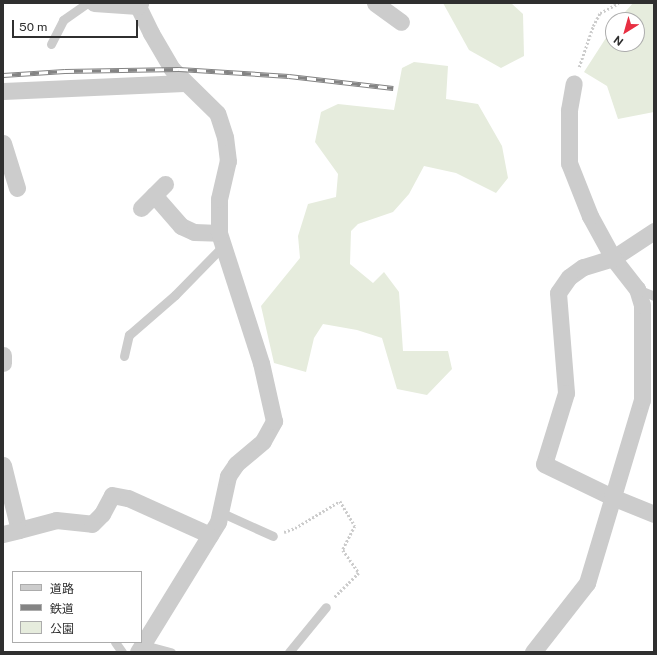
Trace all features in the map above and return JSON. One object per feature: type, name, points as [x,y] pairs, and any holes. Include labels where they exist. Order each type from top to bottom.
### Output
[{"type":"street","points":[[94,3],[139,5],[168,63],[184,83],[217,113],[225,137],[228,160],[219,199],[220,240],[230,264],[261,363],[274,421],[263,441],[236,464],[228,476],[218,522],[141,649]]},
{"type":"street","points":[[375,3],[401,22]]},
{"type":"street","points":[[3,91],[184,83]]},
{"type":"street","points":[[533,652],[587,583],[607,525],[612,497],[642,400],[642,305],[637,289],[613,258],[590,216],[569,163],[569,110],[574,83]]},
{"type":"street","points":[[3,143],[11,180]]},
{"type":"street","points":[[141,208],[160,190],[181,226],[194,232],[220,240]]},
{"type":"street","points":[[654,231],[613,258],[583,267],[569,277],[558,293],[566,393],[544,464],[612,497],[654,514]]},
{"type":"street","points":[[3,355],[3,363]]},
{"type":"street","points":[[3,465],[20,530]]},
{"type":"street","points":[[3,534],[56,520],[92,524],[102,514],[112,495],[128,498],[210,535]]},
{"type":"lane","points":[[51,44],[64,20],[87,3]]},
{"type":"lane","points":[[124,356],[129,334],[175,295],[220,240]]},
{"type":"lane","points":[[637,289],[654,296]]},
{"type":"lane","points":[[220,512],[273,536]]},
{"type":"lane","points":[[289,652],[326,607]]},
{"type":"lane","points":[[116,643],[122,652]]},
{"type":"lane","points":[[141,649],[171,652]]},
{"type":"path","points":[[574,83],[593,26],[600,12],[619,3]]},
{"type":"path","points":[[273,536],[295,528],[340,501],[356,526],[343,550],[359,573],[326,607]]},
{"type":"green space","points":[[443,3],[511,3],[523,14],[524,56],[501,68],[469,50]]},
{"type":"green space","points":[[633,3],[654,3],[654,112],[618,119],[607,86],[584,72],[605,39],[605,52],[645,52],[645,12],[625,12]]},
{"type":"green space","points":[[414,62],[448,66],[446,99],[478,104],[502,146],[508,178],[496,193],[456,173],[424,166],[409,194],[393,212],[358,224],[351,231],[350,264],[373,283],[384,272],[399,292],[403,351],[448,351],[452,369],[427,395],[397,389],[382,338],[357,330],[323,324],[314,338],[306,372],[274,363],[261,306],[300,258],[298,236],[308,204],[336,197],[338,174],[315,142],[321,112],[338,104],[394,110],[402,68]]},
{"type":"railway","points":[[3,75],[65,71],[179,69],[289,76],[393,88]]}]
